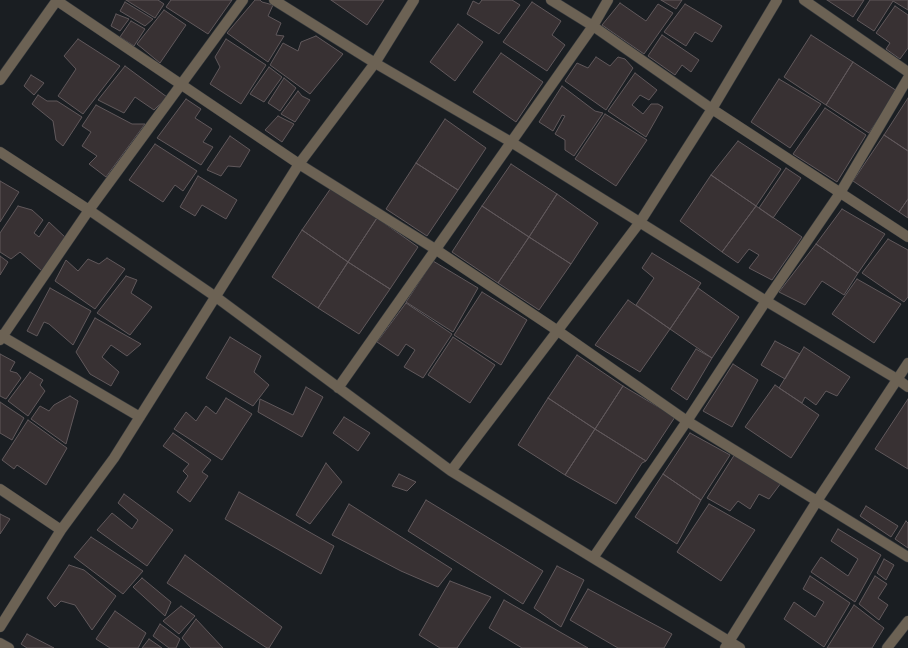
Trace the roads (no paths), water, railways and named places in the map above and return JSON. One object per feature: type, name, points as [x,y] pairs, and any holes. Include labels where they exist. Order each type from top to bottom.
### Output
[{"type":"street","points":[[0,80],[57,0],[300,164],[434,249],[558,331],[687,421],[908,557]]},
{"type":"street","points":[[140,417],[1,337],[181,83],[243,0]]},
{"type":"street","points":[[274,0],[375,63],[512,142],[766,301],[908,387]]},
{"type":"street","points":[[0,627],[62,530],[114,458],[300,164],[375,63],[414,0]]},
{"type":"street","points":[[551,0],[594,26],[712,109],[908,237]]},
{"type":"street","points":[[338,388],[434,249],[594,26],[608,0]]},
{"type":"street","points":[[451,471],[640,222],[712,109],[777,0]]},
{"type":"street","points":[[804,0],[908,72]]},
{"type":"street","points":[[593,558],[840,193],[908,78]]},
{"type":"street","points":[[0,152],[90,210],[216,297],[451,471],[593,558],[727,645],[740,648]]},
{"type":"street","points":[[727,645],[817,501],[908,363]]},
{"type":"street","points":[[0,489],[62,530]]},
{"type":"street","points":[[887,648],[908,621]]},
{"type":"street","points":[[0,643],[9,648]]}]
